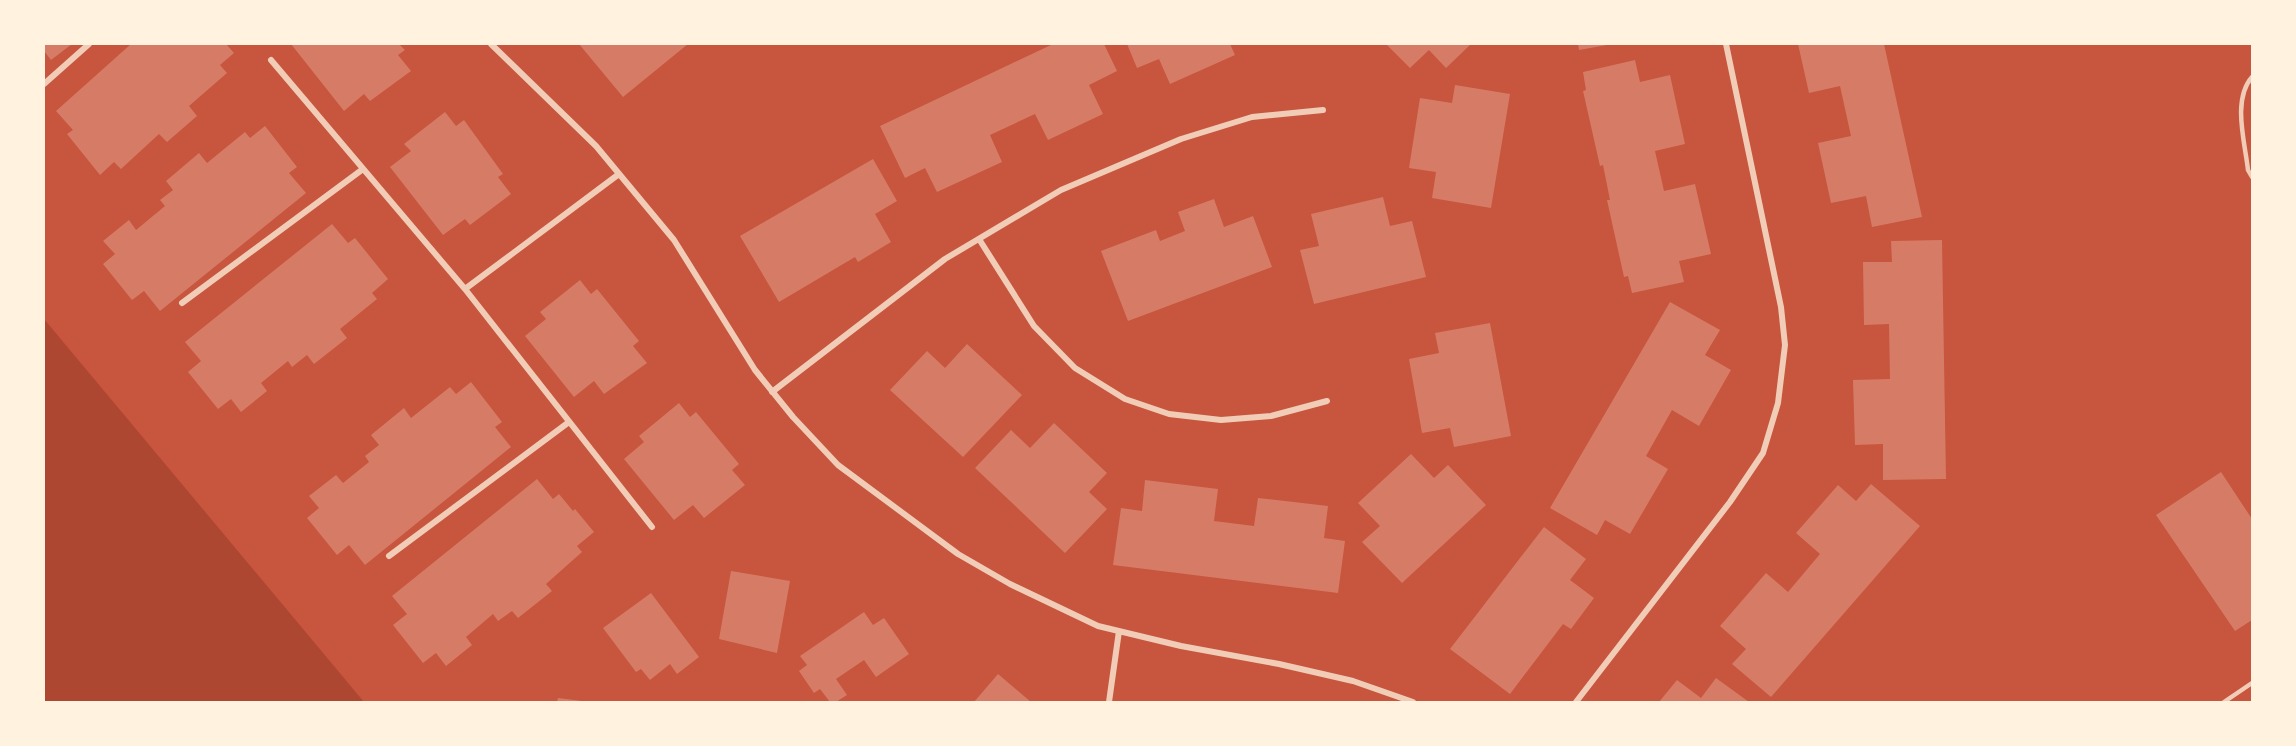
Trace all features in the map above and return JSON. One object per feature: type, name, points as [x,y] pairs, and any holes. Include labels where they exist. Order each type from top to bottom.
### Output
[{"type":"street","points":[[44,84],[89,44]]},
{"type":"street","points":[[491,44],[596,146],[674,240],[755,370],[793,417],[838,465],[958,554],[1010,584],[1098,626],[1180,646],[1279,664],[1353,681],[1413,702]]},
{"type":"street","points":[[1576,702],[1730,502],[1763,453],[1778,402],[1785,345],[1781,307],[1726,44]]},
{"type":"street","points":[[271,60],[465,289],[652,527]]},
{"type":"street","points":[[772,392],[945,259],[1061,190],[1181,139],[1252,117],[1323,110]]},
{"type":"street","points":[[182,303],[363,169]]},
{"type":"street","points":[[465,289],[619,174]]},
{"type":"street","points":[[979,239],[1034,326],[1075,368],[1125,399],[1170,414],[1221,420],[1271,416],[1327,402]]},
{"type":"street","points":[[389,556],[569,422]]},
{"type":"street","points":[[1109,702],[1119,631]]},
{"type":"lane","points":[[2253,77],[2244,86],[2242,118],[2248,170],[2253,177]]},
{"type":"lane","points":[[2224,702],[2253,683]]},
{"type":"shaded area","points":[[44,319],[364,702],[44,702]]},
{"type":"building","points":[[44,44],[72,44],[51,60],[44,51]]},
{"type":"building","points":[[131,44],[226,44],[234,53],[220,65],[227,73],[189,106],[197,116],[167,142],[159,134],[121,169],[114,162],[100,175],[67,134],[73,130],[56,111]]},
{"type":"building","points":[[291,44],[399,44],[405,50],[398,55],[411,71],[370,101],[364,94],[344,111]]},
{"type":"building","points":[[579,44],[688,44],[623,97]]},
{"type":"building","points":[[1053,44],[1104,44],[1117,71],[1089,85],[1103,114],[1048,140],[1035,114],[990,135],[1002,162],[937,192],[925,168],[905,178],[880,126]]},
{"type":"building","points":[[1127,44],[1230,44],[1235,55],[1170,84],[1159,59],[1137,68]]},
{"type":"building","points":[[1386,44],[1471,44],[1446,68],[1429,50],[1410,68]]},
{"type":"building","points":[[1578,44],[1607,44],[1607,45],[1579,50]]},
{"type":"building","points":[[1798,44],[1884,44],[1922,217],[1872,227],[1866,196],[1831,203],[1818,143],[1851,136],[1840,86],[1809,93]]},
{"type":"building","points":[[1635,60],[1640,82],[1670,75],[1685,144],[1655,151],[1664,191],[1695,184],[1711,254],[1679,261],[1684,282],[1632,293],[1628,276],[1624,277],[1607,200],[1610,200],[1603,165],[1600,166],[1583,91],[1586,90],[1583,72]]},
{"type":"building","points":[[1455,85],[1510,94],[1491,208],[1432,198],[1436,172],[1409,168],[1420,98],[1452,103]]},
{"type":"building","points":[[445,112],[456,126],[464,120],[503,174],[498,177],[511,194],[470,225],[465,219],[443,235],[390,167],[411,151],[404,144]]},
{"type":"building","points":[[265,126],[297,167],[289,173],[306,193],[160,311],[144,291],[132,300],[103,264],[115,254],[103,241],[129,220],[136,230],[165,206],[160,200],[173,190],[166,181],[199,153],[207,163],[245,132],[250,138]]},
{"type":"building","points":[[873,159],[897,201],[875,214],[891,242],[858,262],[855,257],[779,302],[740,236]]},
{"type":"building","points":[[1383,197],[1390,226],[1412,221],[1426,277],[1314,304],[1300,250],[1319,246],[1311,214]]},
{"type":"building","points":[[1214,199],[1224,227],[1253,216],[1272,267],[1128,321],[1101,251],[1156,230],[1160,241],[1185,231],[1178,212]]},
{"type":"building","points":[[332,224],[348,243],[355,238],[388,279],[372,293],[377,299],[340,329],[347,338],[314,364],[307,355],[292,367],[288,361],[261,383],[267,391],[241,412],[231,399],[218,409],[188,372],[201,361],[185,342]]},
{"type":"building","points":[[1942,240],[1946,479],[1883,480],[1883,444],[1855,445],[1853,380],[1890,379],[1889,324],[1864,325],[1863,262],[1892,262],[1891,241]]},
{"type":"building","points":[[580,280],[591,294],[597,289],[639,341],[633,346],[647,363],[604,394],[594,381],[574,397],[525,336],[546,319],[540,312]]},
{"type":"building","points":[[1670,302],[1720,330],[1705,355],[1731,370],[1699,426],[1672,410],[1646,456],[1668,469],[1630,534],[1605,520],[1597,535],[1550,508]]},
{"type":"building","points":[[1490,323],[1511,436],[1454,447],[1450,428],[1422,433],[1409,359],[1439,353],[1435,333]]},
{"type":"building","points":[[967,344],[1022,395],[963,457],[890,390],[927,351],[945,368]]},
{"type":"building","points":[[471,382],[502,422],[495,427],[511,447],[365,565],[349,545],[337,555],[307,518],[319,508],[309,496],[336,475],[343,483],[369,462],[365,456],[379,445],[371,435],[404,408],[411,418],[450,387],[456,394]]},
{"type":"building","points":[[679,403],[690,417],[696,412],[739,464],[732,470],[745,485],[704,518],[693,505],[674,520],[624,459],[644,442],[639,436]]},
{"type":"building","points":[[1054,423],[1107,473],[1089,492],[1107,509],[1065,553],[975,468],[1011,430],[1030,448]]},
{"type":"building","points":[[1411,454],[1434,478],[1448,465],[1486,505],[1402,583],[1362,542],[1380,526],[1358,503]]},
{"type":"building","points":[[2221,472],[2252,519],[2252,620],[2235,631],[2156,515]]},
{"type":"building","points":[[537,479],[553,499],[559,494],[594,532],[577,546],[582,552],[546,584],[552,591],[518,618],[512,611],[498,621],[493,614],[466,637],[472,645],[446,666],[436,653],[423,663],[393,625],[407,614],[392,596]]},
{"type":"building","points":[[1145,480],[1218,489],[1214,521],[1254,526],[1258,498],[1328,506],[1324,538],[1345,541],[1338,593],[1113,565],[1121,508],[1142,511]]},
{"type":"building","points":[[1871,484],[1920,526],[1771,697],[1732,664],[1746,649],[1720,626],[1766,573],[1788,592],[1820,554],[1796,533],[1838,485],[1856,501]]},
{"type":"building","points":[[1544,527],[1586,559],[1570,580],[1594,598],[1571,629],[1563,624],[1510,694],[1450,649]]},
{"type":"building","points":[[731,571],[790,581],[777,653],[719,639]]},
{"type":"building","points":[[651,593],[699,657],[677,674],[670,664],[650,680],[641,669],[636,672],[603,628]]},
{"type":"building","points":[[864,612],[873,625],[884,618],[909,654],[876,677],[864,660],[836,679],[847,695],[836,702],[830,702],[820,689],[814,693],[799,671],[807,665],[800,656]]},
{"type":"building","points":[[998,674],[1031,702],[974,702]]},
{"type":"building","points":[[1716,678],[1749,702],[1659,702],[1677,680],[1701,698]]},
{"type":"building","points":[[558,698],[582,701],[582,702],[557,702]]}]
